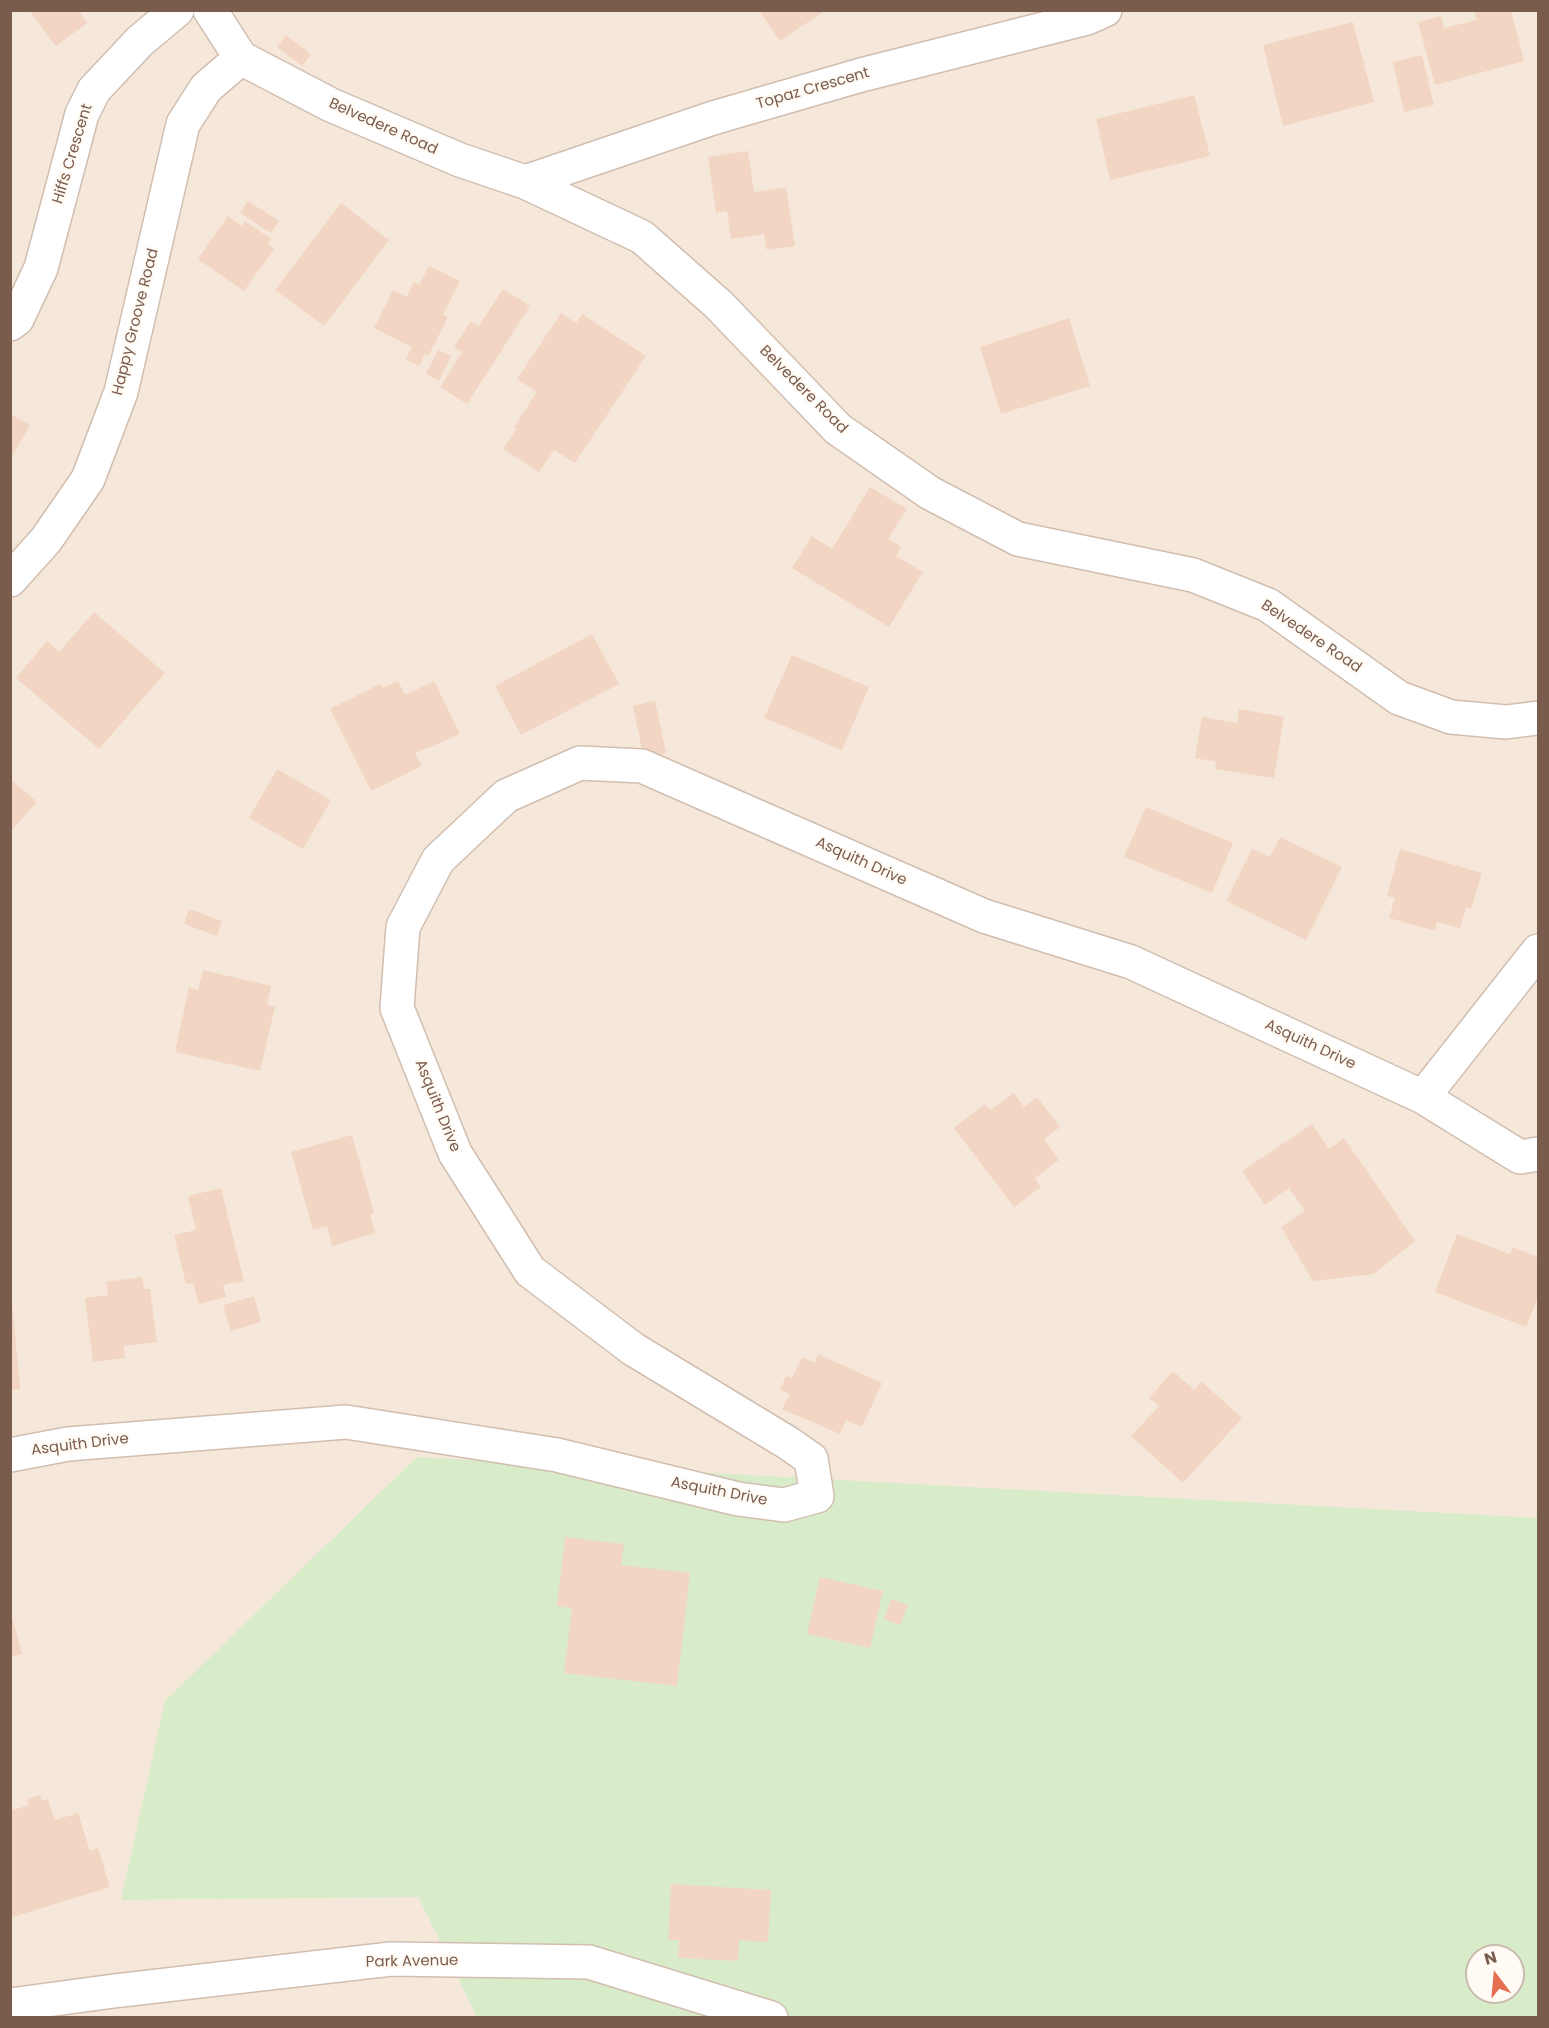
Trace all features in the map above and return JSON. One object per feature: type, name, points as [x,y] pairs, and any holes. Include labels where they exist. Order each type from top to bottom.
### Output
[{"type":"street","name":"Hiffs Crescent","points":[[10,324],[17,319],[41,268],[82,114],[94,90],[140,41],[177,10]]},
{"type":"street","name":"Belvedere Road","points":[[210,10],[241,58],[331,105],[460,160],[525,182],[642,237],[719,305],[838,429],[930,493],[1018,539],[1193,575],[1268,605],[1399,698],[1451,717],[1506,722],[1539,718]]},
{"type":"street","name":"Topaz Crescent","points":[[525,182],[713,117],[1089,13]]},
{"type":"street","name":"Happy Groove Road","points":[[10,580],[46,540],[88,479],[121,392],[183,124],[206,88],[241,58]]},
{"type":"street","name":"Asquith Drive","points":[[10,1455],[68,1444],[346,1422],[556,1455],[738,1499],[784,1505],[817,1496],[811,1459],[633,1349],[530,1271],[455,1153],[397,1008],[403,927],[438,860],[506,796],[579,763],[642,766],[984,916],[1131,962],[1423,1096]]},
{"type":"street","points":[[1539,951],[1423,1096],[1520,1157],[1539,1154]]},
{"type":"street","name":"Park Avenue","points":[[10,2005],[391,1959],[590,1962],[771,2018]]},
{"type":"shaded area","points":[[11,11],[1538,11],[1538,1563],[122,1900],[418,1897],[477,2017],[11,2018]]},
{"type":"green space","points":[[417,1457],[1538,1518],[1538,2017],[477,2017],[418,1897],[121,1900],[165,1701]]},
{"type":"building","points":[[29,10],[78,10],[87,23],[56,46]]},
{"type":"building","points":[[759,10],[826,10],[780,41]]},
{"type":"building","points":[[1474,10],[1511,10],[1524,61],[1435,85],[1418,22],[1441,16],[1444,28],[1477,20]]},
{"type":"building","points":[[1353,22],[1374,102],[1283,126],[1263,45]]},
{"type":"building","points":[[286,35],[311,54],[302,66],[277,47]]},
{"type":"building","points":[[1422,55],[1434,105],[1404,112],[1393,62]]},
{"type":"building","points":[[1194,95],[1210,156],[1110,180],[1096,119]]},
{"type":"building","points":[[748,151],[754,192],[786,187],[795,246],[767,250],[764,234],[731,239],[727,211],[716,213],[708,157]]},
{"type":"building","points":[[248,201],[279,221],[271,233],[240,213]]},
{"type":"building","points":[[341,203],[389,240],[324,326],[275,290]]},
{"type":"building","points":[[228,216],[242,226],[245,221],[271,239],[268,244],[274,249],[244,291],[198,259]]},
{"type":"building","points":[[429,266],[460,281],[443,315],[448,317],[429,355],[425,354],[419,366],[406,359],[412,347],[374,328],[393,290],[407,297],[414,282],[419,285]]},
{"type":"building","points":[[503,289],[530,306],[467,404],[440,387],[462,352],[454,347],[471,321],[479,326]]},
{"type":"building","points":[[561,313],[576,323],[582,314],[646,356],[575,463],[554,450],[539,472],[503,449],[517,429],[514,427],[537,392],[517,379]]},
{"type":"building","points":[[1069,318],[1090,386],[1001,414],[980,347]]},
{"type":"building","points":[[438,350],[451,356],[439,381],[426,374]]},
{"type":"building","points":[[10,414],[30,425],[10,460]]},
{"type":"building","points":[[870,487],[907,509],[888,539],[901,547],[896,556],[923,572],[889,627],[792,568],[812,536],[832,549]]},
{"type":"building","points":[[94,612],[165,673],[99,749],[16,678],[47,641],[59,652]]},
{"type":"building","points":[[592,634],[619,684],[521,735],[495,686]]},
{"type":"building","points":[[792,655],[869,687],[842,750],[764,718]]},
{"type":"building","points":[[398,681],[405,695],[434,681],[460,734],[415,753],[422,766],[371,791],[330,709],[380,684],[383,688]]},
{"type":"building","points":[[655,701],[666,753],[644,759],[633,706]]},
{"type":"building","points":[[1239,709],[1284,717],[1274,778],[1215,769],[1216,762],[1195,758],[1202,717],[1237,723]]},
{"type":"building","points":[[277,769],[331,800],[303,849],[249,818]]},
{"type":"building","points":[[10,779],[37,802],[10,832]]},
{"type":"building","points":[[1146,807],[1233,843],[1212,893],[1124,857]]},
{"type":"building","points":[[1280,837],[1342,867],[1306,940],[1226,901],[1252,849],[1270,857]]},
{"type":"building","points":[[1400,849],[1482,873],[1471,909],[1466,907],[1460,928],[1437,922],[1435,931],[1389,918],[1395,898],[1387,896]]},
{"type":"building","points":[[189,909],[222,921],[217,936],[184,924]]},
{"type":"building","points":[[203,970],[271,986],[267,1005],[275,1007],[260,1071],[175,1052],[189,987],[198,990]]},
{"type":"building","points":[[1014,1093],[1024,1107],[1037,1097],[1060,1127],[1044,1139],[1059,1160],[1035,1178],[1041,1187],[1014,1207],[954,1128],[985,1104],[990,1110]]},
{"type":"building","points":[[1312,1124],[1329,1149],[1344,1138],[1415,1241],[1374,1274],[1313,1281],[1281,1227],[1305,1211],[1289,1188],[1265,1205],[1242,1171]]},
{"type":"building","points":[[352,1135],[374,1213],[370,1214],[375,1233],[332,1246],[327,1226],[313,1230],[291,1152]]},
{"type":"building","points":[[221,1188],[244,1281],[223,1285],[226,1297],[199,1304],[193,1283],[186,1284],[174,1235],[196,1230],[188,1196]]},
{"type":"building","points":[[1457,1234],[1510,1254],[1513,1247],[1538,1257],[1538,1297],[1526,1327],[1435,1292]]},
{"type":"building","points":[[142,1277],[144,1289],[150,1289],[157,1342],[124,1346],[125,1358],[93,1362],[85,1298],[108,1295],[106,1282]]},
{"type":"building","points":[[254,1296],[261,1322],[231,1331],[223,1305]]},
{"type":"building","points":[[10,1302],[12,1302],[20,1389],[10,1390]]},
{"type":"building","points":[[818,1354],[882,1383],[862,1427],[846,1420],[840,1434],[782,1409],[790,1394],[780,1390],[786,1376],[792,1378],[802,1357],[815,1363]]},
{"type":"building","points":[[1173,1371],[1194,1390],[1201,1381],[1242,1418],[1183,1483],[1131,1436],[1159,1406],[1149,1398]]},
{"type":"building","points":[[565,1537],[624,1544],[621,1565],[690,1573],[677,1686],[564,1673],[572,1608],[557,1606]]},
{"type":"building","points":[[820,1577],[883,1591],[870,1648],[807,1634]]},
{"type":"building","points":[[891,1599],[908,1605],[900,1625],[884,1619]]},
{"type":"building","points":[[10,1610],[22,1654],[10,1657]]},
{"type":"building","points":[[40,1795],[42,1801],[48,1799],[55,1820],[78,1813],[90,1851],[98,1848],[110,1887],[10,1918],[10,1811],[29,1805],[27,1799]]},
{"type":"building","points":[[671,1884],[771,1890],[768,1942],[739,1940],[738,1961],[678,1958],[679,1940],[668,1940]]}]
